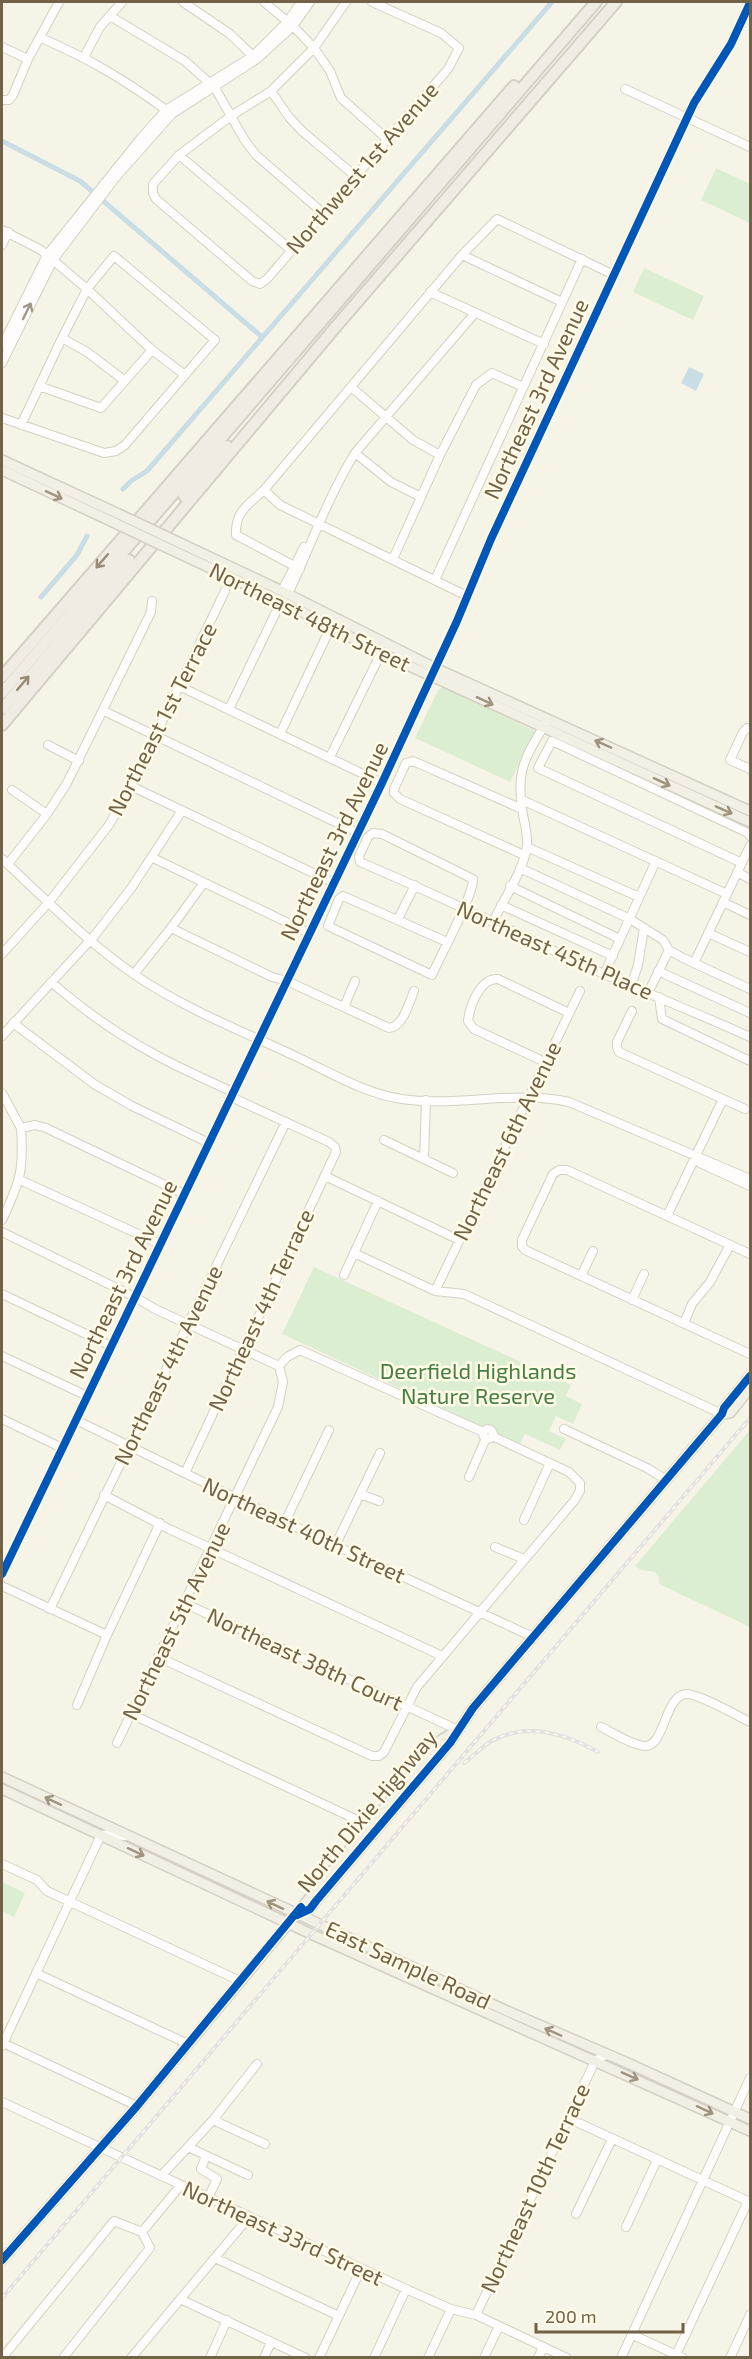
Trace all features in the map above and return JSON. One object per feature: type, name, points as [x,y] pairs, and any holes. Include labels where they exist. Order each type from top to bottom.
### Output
[{"type":"highway","points":[[2,677],[587,2]]},
{"type":"highway","points":[[2,693],[596,2]]},
{"type":"highway","points":[[2,709],[608,2]]},
{"type":"highway","points":[[2,725],[352,307],[616,2]]},
{"type":"main road","name":"Northeast 48th Street","points":[[2,460],[123,516],[177,547],[333,622],[513,714],[750,822]]},
{"type":"main road","name":"Northeast 48th Street","points":[[2,470],[117,524],[285,592],[381,653],[536,714],[543,728],[750,811]]},
{"type":"main road","points":[[513,714],[536,714]]},
{"type":"main road","name":"North Dixie Highway","points":[[297,1915],[309,1909],[450,1743],[473,1708],[722,1414],[724,1408],[750,1376]]},
{"type":"main road","name":"North Dixie Highway","points":[[722,1414],[730,1413],[750,1388]]},
{"type":"main road","name":"North Dixie Highway","points":[[2,2260],[137,2106],[297,1915],[304,1902],[441,1740],[458,1730]]},
{"type":"main road","name":"East Sample Road","points":[[2,1777],[443,1982],[750,2119]]},
{"type":"main road","name":"East Sample Road","points":[[2,1789],[289,1924],[750,2131]]},
{"type":"main road","points":[[66,1819],[77,1820],[98,1828],[105,1825]]},
{"type":"main road","points":[[426,1986],[433,1982],[443,1982]]},
{"type":"main road","points":[[580,2055],[594,2049]]},
{"type":"street","points":[[5,100],[59,2]]},
{"type":"street","points":[[84,57],[100,27],[122,2]]},
{"type":"street","points":[[183,2],[230,34],[255,57]]},
{"type":"street","points":[[264,2],[291,23],[314,48],[330,71],[341,98],[387,139]]},
{"type":"street","points":[[291,23],[301,2]]},
{"type":"street","points":[[2,346],[50,257],[103,189],[169,112],[255,57],[310,2]]},
{"type":"street","points":[[291,250],[179,155],[231,116],[271,91],[314,48],[346,2]]},
{"type":"street","name":"Northwest 1st Avenue","points":[[179,155],[153,184],[156,199],[252,281],[260,284],[267,279],[448,69],[459,48],[441,33],[372,2]]},
{"type":"street","name":"Northeast 3rd Avenue","points":[[2,1574],[382,783],[491,538],[700,92],[731,44],[750,3]]},
{"type":"street","points":[[110,16],[185,61],[212,85],[256,155],[323,213]]},
{"type":"street","points":[[41,38],[84,57],[122,78],[169,112]]},
{"type":"street","points":[[2,47],[28,59]]},
{"type":"street","points":[[625,89],[750,147]]},
{"type":"street","points":[[271,91],[302,131],[355,176]]},
{"type":"street","points":[[297,568],[236,535],[235,522],[239,514],[264,490],[430,292],[497,219],[614,275]]},
{"type":"street","points":[[2,245],[4,231],[50,257],[152,350],[185,375]]},
{"type":"street","points":[[462,255],[562,302]]},
{"type":"street","points":[[2,418],[104,453],[116,452],[125,445],[215,340],[114,256],[87,289],[21,424]]},
{"type":"street","points":[[2,363],[50,257]]},
{"type":"street","points":[[435,580],[582,259]]},
{"type":"street","points":[[430,292],[544,344]]},
{"type":"street","points":[[285,592],[316,525],[355,453],[475,313]]},
{"type":"street","points":[[62,338],[87,352],[125,381]]},
{"type":"street","points":[[39,387],[101,408],[152,350]]},
{"type":"street","points":[[393,559],[440,455],[476,385],[492,373],[523,387]]},
{"type":"street","points":[[351,387],[413,440],[440,455]]},
{"type":"street","points":[[355,453],[391,482],[421,497]]},
{"type":"street","points":[[264,490],[280,505],[467,596]]},
{"type":"street","name":"Northeast 1st Terrace","points":[[2,954],[49,902],[109,825],[131,786],[225,591]]},
{"type":"street","points":[[152,601],[152,612],[79,761],[47,814],[4,862],[91,939],[134,974],[163,993],[365,1088],[401,1099],[528,1097],[569,1101],[695,1157],[700,1163],[750,1186]]},
{"type":"street","points":[[229,709],[276,612]]},
{"type":"street","points":[[280,734],[333,622]]},
{"type":"street","points":[[330,757],[381,653]]},
{"type":"street","points":[[179,686],[382,783]]},
{"type":"street","points":[[104,711],[358,833]]},
{"type":"street","points":[[493,922],[526,851],[527,831],[519,779],[523,762],[543,728]]},
{"type":"street","points":[[750,728],[743,732],[730,760],[750,770]]},
{"type":"street","points":[[742,863],[538,768],[552,741],[748,833],[750,836]]},
{"type":"street","points":[[48,746],[79,761]]},
{"type":"street","points":[[639,897],[400,799],[394,793],[394,789],[406,763],[413,761],[522,804],[727,894]]},
{"type":"street","points":[[131,786],[181,812],[334,883]]},
{"type":"street","points":[[12,790],[47,814]]},
{"type":"street","points":[[2,1036],[91,939],[153,858],[181,812]]},
{"type":"street","name":"Northeast 45th Place","points":[[463,908],[474,886],[473,879],[393,839],[373,833],[368,837],[359,856],[360,862],[415,885],[463,908],[604,974],[750,1037]]},
{"type":"street","points":[[694,963],[750,846]]},
{"type":"street","points":[[153,858],[309,933]]},
{"type":"street","points":[[604,974],[656,861]]},
{"type":"street","points":[[520,868],[630,919],[663,940],[669,950],[750,989]]},
{"type":"street","points":[[737,873],[750,879]]},
{"type":"street","points":[[134,974],[203,884]]},
{"type":"street","points":[[398,919],[415,885]]},
{"type":"street","points":[[510,886],[620,939]]},
{"type":"street","points":[[447,942],[343,896],[339,899],[328,921],[328,926],[432,975],[463,908]]},
{"type":"street","points":[[723,902],[750,915]]},
{"type":"street","points":[[501,904],[613,956]]},
{"type":"street","points":[[171,928],[272,977],[287,981],[389,1028],[395,1028],[399,1024],[414,991]]},
{"type":"street","points":[[631,986],[638,965],[644,928]]},
{"type":"street","points":[[708,933],[750,952]]},
{"type":"street","points":[[648,993],[669,950]]},
{"type":"street","points":[[658,971],[750,1013]]},
{"type":"street","points":[[545,1062],[474,1029],[468,1021],[469,1012],[483,983],[491,978],[498,979],[569,1013]]},
{"type":"street","points":[[344,1007],[355,981]]},
{"type":"street","points":[[51,982],[105,1024],[137,1044],[286,1122]]},
{"type":"street","name":"Northeast 6th Avenue","points":[[435,1291],[580,991]]},
{"type":"street","points":[[659,997],[662,1020],[750,1061]]},
{"type":"street","points":[[632,1011],[617,1047],[619,1052],[745,1109]]},
{"type":"street","points":[[13,1023],[94,1084],[132,1106],[209,1143]]},
{"type":"street","points":[[2,1093],[21,1128],[23,1154],[20,1180],[2,1220]]},
{"type":"street","points":[[667,1216],[723,1099]]},
{"type":"street","points":[[424,1159],[426,1100]]},
{"type":"street","name":"Northeast 4th Terrace","points":[[185,1473],[336,1152],[336,1147],[329,1142],[286,1122]]},
{"type":"street","name":"Northeast 4th Avenue","points":[[50,1609],[286,1122]]},
{"type":"street","points":[[21,1128],[35,1125],[46,1128],[184,1194]]},
{"type":"street","points":[[384,1140],[453,1173]]},
{"type":"street","points":[[695,1157],[699,1156],[750,1179]]},
{"type":"street","points":[[750,1254],[567,1170],[559,1170],[554,1174],[522,1240],[525,1250],[750,1354]]},
{"type":"street","points":[[325,1176],[459,1240]]},
{"type":"street","points":[[20,1180],[160,1245]]},
{"type":"street","points":[[344,1275],[378,1201]]},
{"type":"street","points":[[2,1232],[243,1350],[279,1365],[294,1352],[300,1350],[311,1353],[550,1463],[576,1476],[580,1483],[580,1491],[574,1501],[417,1687],[384,1752],[379,1756],[372,1756],[158,1658]]},
{"type":"street","points":[[684,1323],[692,1304],[710,1282],[730,1245]]},
{"type":"street","points":[[581,1276],[593,1251]]},
{"type":"street","points":[[354,1253],[435,1291],[464,1294],[722,1414]]},
{"type":"street","points":[[632,1300],[644,1274]]},
{"type":"street","points":[[2,1294],[111,1346]]},
{"type":"street","points":[[2,1356],[87,1396]]},
{"type":"street","name":"Northeast 5th Avenue","points":[[117,1743],[278,1407],[283,1383],[279,1365]]},
{"type":"street","points":[[2,1419],[62,1448]]},
{"type":"street","name":"Northeast 40th Street","points":[[75,1420],[335,1546],[533,1637]]},
{"type":"street","points":[[564,1429],[647,1468],[665,1479]]},
{"type":"street","points":[[285,1522],[329,1430]]},
{"type":"street","points":[[469,1477],[487,1435]]},
{"type":"street","points":[[335,1546],[380,1453]]},
{"type":"street","points":[[524,1520],[550,1463]]},
{"type":"street","points":[[360,1494],[379,1501]]},
{"type":"street","points":[[104,1495],[211,1548],[442,1656]]},
{"type":"street","points":[[77,1705],[160,1523]]},
{"type":"street","points":[[495,1547],[524,1559]]},
{"type":"street","points":[[2,1586],[107,1635]]},
{"type":"street","name":"Northeast 38th Court","points":[[184,1603],[458,1730]]},
{"type":"street","points":[[601,1727],[635,1743],[645,1746],[651,1744],[673,1703],[686,1694],[696,1696],[750,1722]]},
{"type":"street","points":[[131,1714],[368,1825]]},
{"type":"street","points":[[131,1838],[111,1834],[101,1835],[2,2045],[137,2106]]},
{"type":"street","points":[[2,1864],[37,1880],[47,1891],[69,1902],[240,1981]]},
{"type":"street","points":[[36,1973],[188,2044]]},
{"type":"street","points":[[595,2061],[608,2054]]},
{"type":"street","name":"Northeast 10th Terrace","points":[[476,2316],[595,2061]]},
{"type":"street","points":[[161,2176],[213,2120],[257,2064]]},
{"type":"street","points":[[621,2358],[750,2078]]},
{"type":"street","name":"Northeast 33rd Street","points":[[2,2102],[361,2269],[451,2309],[476,2316],[567,2358]]},
{"type":"street","points":[[568,2118],[749,2201],[680,2356],[633,2335]]},
{"type":"street","points":[[213,2120],[265,2144]]},
{"type":"street","points":[[578,2210],[612,2139]]},
{"type":"street","points":[[188,2147],[248,2175]]},
{"type":"street","points":[[206,2156],[201,2169],[217,2179],[208,2198]]},
{"type":"street","points":[[626,2227],[657,2160]]},
{"type":"street","points":[[142,2232],[180,2186]]},
{"type":"street","points":[[131,2358],[249,2217]]},
{"type":"street","points":[[2,2358],[114,2221],[142,2232],[150,2248],[63,2358]]},
{"type":"street","points":[[215,2258],[339,2316]]},
{"type":"street","points":[[319,2358],[361,2269]]},
{"type":"street","points":[[374,2358],[406,2289]]},
{"type":"street","points":[[180,2299],[306,2358]]},
{"type":"street","points":[[428,2358],[451,2309]]},
{"type":"street","points":[[730,2358],[750,2315]]},
{"type":"street","points":[[210,2358],[227,2320]]},
{"type":"street","name":"Northeast 10th Terrace","points":[[484,2358],[499,2326]]},
{"type":"street","points":[[264,2358],[272,2342]]},
{"type":"street","points":[[538,2358],[543,2347]]},
{"type":"green space","points":[[716,168],[750,184],[750,223],[701,200]]},
{"type":"green space","points":[[644,268],[704,296],[693,320],[633,292]]},
{"type":"green space","points":[[443,687],[535,731],[510,782],[415,738],[438,690]]},
{"type":"green space","name":"Deerfield Highlands Nature Reserve","points":[[314,1267],[571,1385],[566,1396],[582,1404],[573,1424],[556,1416],[549,1431],[566,1439],[560,1450],[525,1434],[520,1444],[282,1334]]},
{"type":"green space","points":[[750,1430],[750,1627],[659,1584],[659,1578],[655,1572],[641,1570],[635,1566]]},
{"type":"green space","points":[[2,1882],[25,1893],[14,1917],[2,1911]]},
{"type":"water","points":[[689,367],[704,374],[696,391],[681,383]]},
{"type":"waterway","points":[[123,489],[147,471],[552,2]]},
{"type":"waterway","points":[[2,141],[80,181],[262,337]]},
{"type":"waterway","points":[[41,597],[77,555],[87,536]]},
{"type":"railway","points":[[2,2298],[750,1418]]},
{"type":"railway","points":[[464,1763],[490,1742],[517,1732],[531,1731],[559,1735],[598,1752]]},
{"type":"cycle path","points":[[2,1574],[382,783],[457,621],[491,539],[694,103],[731,44],[750,3]]},
{"type":"cycle path","points":[[297,1915],[310,1909],[450,1743],[473,1708],[722,1414],[724,1408],[750,1376]]},
{"type":"cycle path","points":[[2,2260],[137,2106],[301,1907]]}]
